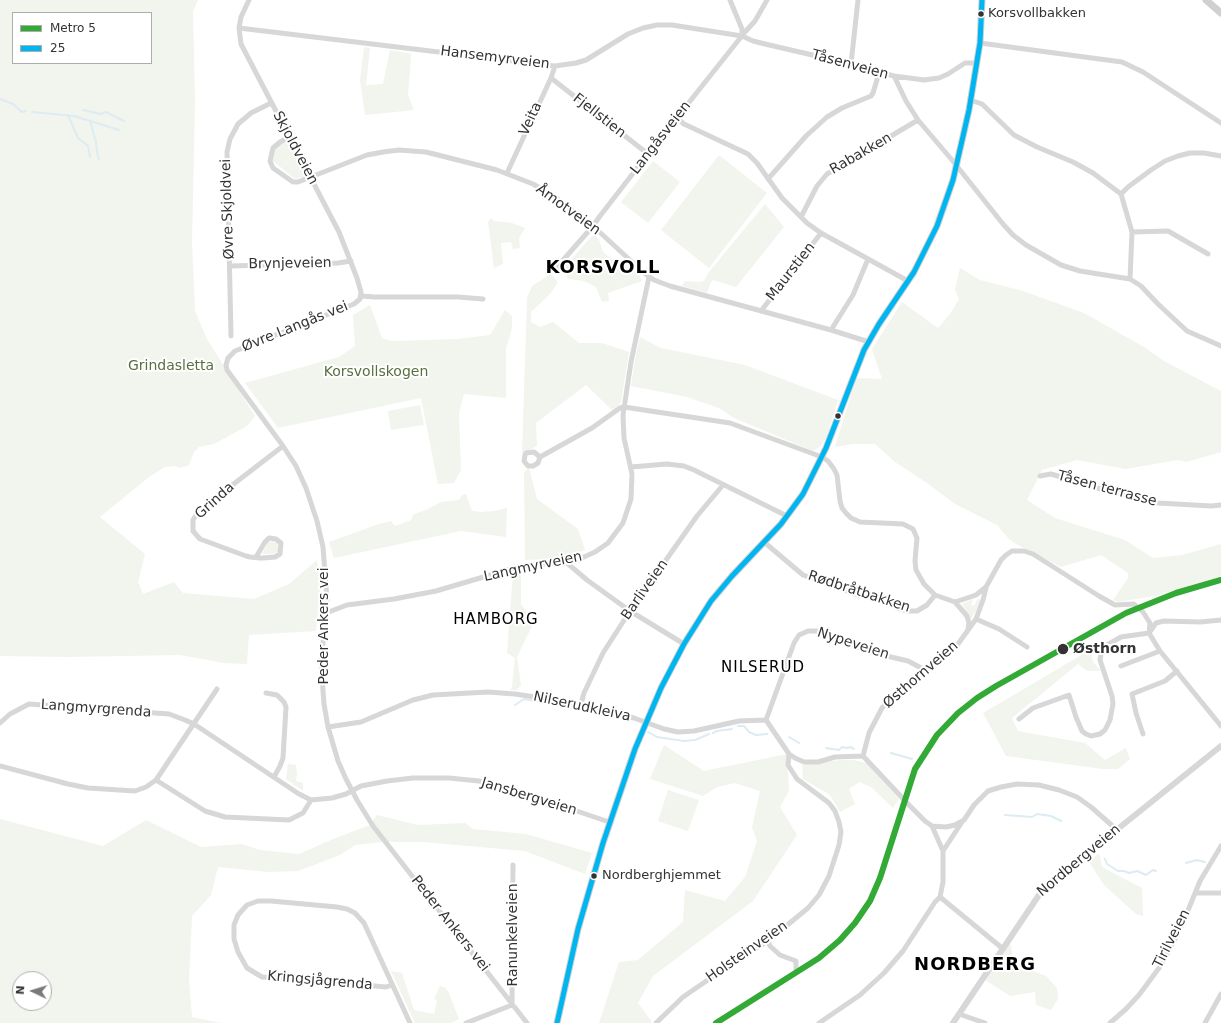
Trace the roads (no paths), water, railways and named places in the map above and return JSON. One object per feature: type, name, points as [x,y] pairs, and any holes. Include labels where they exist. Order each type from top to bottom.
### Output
[{"type":"main road","points":[[557,1023],[578,929],[609,822],[628,767],[661,688],[701,615],[721,588],[787,516],[805,490],[822,457],[855,372],[869,342],[908,281],[926,250],[937,226],[945,205],[956,165],[970,100],[980,43],[982,0]]},
{"type":"main road","points":[[1206,0],[1221,13]]},
{"type":"street","name":"Skjoldveien","points":[[249,0],[239,28],[241,44],[336,226],[360,286],[361,296]]},
{"type":"street","points":[[730,0],[742,29],[742,36]]},
{"type":"street","name":"Langåsveien","points":[[550,270],[557,267],[593,226],[648,154],[742,36],[756,21],[767,0]]},
{"type":"street","points":[[851,64],[858,0]]},
{"type":"street","name":"Hansemyrveien","points":[[239,28],[555,66],[581,62],[635,30],[657,25],[683,26],[742,36]]},
{"type":"street","name":"Tåsenveien","points":[[742,36],[765,44],[851,64],[894,76],[906,101],[918,120],[1003,224],[1026,245],[1061,265],[1080,271],[1130,279],[1141,286],[1158,304],[1188,331],[1221,346]]},
{"type":"street","points":[[980,43],[1122,62],[1143,72],[1221,123]]},
{"type":"street","points":[[894,76],[924,80],[939,78],[965,63],[977,63]]},
{"type":"street","name":"Veita","points":[[507,173],[551,78],[555,66]]},
{"type":"street","points":[[768,179],[806,136],[827,117],[842,108],[871,96],[879,73]]},
{"type":"street","name":"Fjellstien","points":[[551,78],[648,154]]},
{"type":"street","points":[[970,100],[982,104],[1014,135],[1093,172],[1121,194],[1132,232],[1130,279]]},
{"type":"street","name":"Øvre Skjoldvei","points":[[231,336],[226,158],[228,146],[238,124],[251,113],[271,103]]},
{"type":"street","points":[[677,118],[684,124],[748,154],[787,204],[821,233],[908,281]]},
{"type":"street","name":"Rabakken","points":[[801,217],[817,186],[827,174],[918,120]]},
{"type":"street","name":"Åmotveien","points":[[289,137],[273,148],[271,155],[272,165],[293,182],[374,153],[409,150],[432,154],[507,173],[544,190],[593,226],[649,277],[670,286],[831,330],[869,342]]},
{"type":"street","points":[[1121,194],[1151,170],[1165,161],[1178,156],[1190,153],[1204,153],[1221,156]]},
{"type":"street","points":[[1132,232],[1162,230],[1208,254]]},
{"type":"street","name":"Maurstien","points":[[761,311],[821,233]]},
{"type":"street","points":[[831,330],[853,295],[868,259]]},
{"type":"street","name":"Brynjeveien","points":[[230,266],[338,263],[351,261]]},
{"type":"street","name":"Langmyrveien","points":[[326,613],[347,605],[394,599],[436,591],[514,568],[538,564],[567,563],[581,559],[608,543],[623,523],[630,503],[633,481],[622,430],[632,355],[649,277]]},
{"type":"street","name":"Øvre Langås vei","points":[[227,360],[230,354],[235,351],[354,304],[361,296],[458,297],[483,299]]},
{"type":"street","name":"Peder Ankers vei","points":[[227,360],[226,365],[230,376],[283,446],[301,476],[317,521],[323,547],[326,588],[326,613],[321,664],[324,704],[328,727],[338,761],[352,790],[373,826],[527,1023]]},
{"type":"street","points":[[540,457],[592,428],[620,408],[624,407],[730,423],[822,457],[828,461],[834,469],[837,476],[842,508],[851,518],[860,522],[903,524],[913,530],[917,538],[915,561],[916,570],[924,584],[935,595],[955,602],[967,616],[969,623],[968,630]]},
{"type":"street","name":"Grinda","points":[[256,557],[269,538],[276,538],[281,543],[281,551],[278,555],[264,558],[246,556],[203,542],[195,534],[192,528],[193,520],[196,515],[209,503],[283,446]]},
{"type":"street","points":[[631,467],[677,465],[694,470],[787,516]]},
{"type":"street","name":"Tåsen terrasse","points":[[1040,476],[1051,474],[1158,504],[1204,506],[1221,504]]},
{"type":"street","name":"Barliveien","points":[[581,704],[584,692],[602,653],[697,516],[723,485]]},
{"type":"street","name":"Rødbråtbakken","points":[[764,542],[803,574],[858,595],[889,602],[907,611],[916,611],[927,605],[935,595]]},
{"type":"street","name":"Østhornveien","points":[[863,756],[869,733],[882,708],[899,690],[945,656],[958,644],[976,619],[986,587],[1001,560],[1012,551],[1024,551],[1033,554],[1114,605],[1134,604],[1143,612],[1150,623],[1149,634]]},
{"type":"street","points":[[567,563],[587,580],[630,611],[684,644]]},
{"type":"street","points":[[955,602],[976,595],[986,587]]},
{"type":"street","points":[[976,619],[999,630],[1027,647]]},
{"type":"street","points":[[1149,634],[1156,623],[1164,621],[1200,622],[1221,620]]},
{"type":"street","name":"Nypeveien","points":[[766,720],[794,643],[799,636],[808,631],[817,630],[870,652],[908,661],[925,670]]},
{"type":"street","points":[[1149,634],[1221,726]]},
{"type":"street","points":[[1019,719],[1033,708],[1069,695],[1082,731],[1091,736],[1100,734],[1105,730],[1110,720],[1113,704],[1109,684],[1101,664],[1101,654],[1103,649],[1111,642],[1121,637],[1149,634]]},
{"type":"street","points":[[1120,666],[1160,650]]},
{"type":"street","points":[[1143,734],[1132,694],[1165,681],[1177,671]]},
{"type":"street","points":[[0,766],[88,788],[135,791],[146,787],[156,780],[217,689]]},
{"type":"street","name":"Nilserudkleiva","points":[[328,727],[361,722],[413,700],[434,695],[488,692],[515,694],[581,704],[634,718],[671,730],[685,732],[739,721],[766,720]]},
{"type":"street","points":[[266,693],[277,695],[284,702],[286,707],[282,758],[274,778]]},
{"type":"street","name":"Langmyrgrenda","points":[[0,723],[10,714],[29,704],[169,714],[194,724],[274,778],[311,800]]},
{"type":"street","points":[[766,720],[789,754],[804,762],[818,762],[835,757],[863,756],[909,805],[932,826],[943,851],[943,882],[940,897],[935,902],[903,951],[884,973],[860,995],[819,1023]]},
{"type":"street","name":"Nordbergveien","points":[[953,1023],[1042,889],[1221,746]]},
{"type":"street","name":"Holsteinveien","points":[[656,1023],[683,997],[718,972],[768,941],[808,908],[819,895],[834,862],[841,832],[839,822],[835,811],[829,803],[797,780],[788,765],[789,754]]},
{"type":"street","name":"Jansbergveien","points":[[352,790],[361,786],[399,779],[449,778],[479,781],[536,796],[609,822]]},
{"type":"street","points":[[156,780],[205,811],[225,817],[289,820],[303,813],[311,800],[332,798],[352,790]]},
{"type":"street","points":[[943,851],[974,805],[988,791],[1001,786],[1017,784],[1039,785],[1059,790],[1077,797],[1116,829]]},
{"type":"street","points":[[932,826],[946,827],[955,825],[964,820]]},
{"type":"street","name":"Tirilveien","points":[[1110,1023],[1139,995],[1162,964],[1182,925],[1206,869],[1221,846]]},
{"type":"street","name":"Ranunkelveien","points":[[512,1005],[513,865]]},
{"type":"street","points":[[1195,893],[1221,893]]},
{"type":"street","points":[[940,897],[1002,948]]},
{"type":"street","name":"Kringsjågrenda","points":[[392,985],[386,987],[262,977],[247,968],[238,952],[234,939],[234,925],[238,915],[246,905],[258,901],[278,901],[347,909],[355,913],[364,923],[410,1023]]},
{"type":"street","points":[[768,941],[770,946],[780,955],[794,960],[797,964],[796,969]]},
{"type":"street","points":[[1205,1023],[1221,994]]},
{"type":"street","points":[[466,1023],[512,1005]]},
{"type":"street","points":[[959,1014],[985,1023]]},
{"type":"waterway","points":[[0,99],[13,104],[22,112],[26,111]]},
{"type":"waterway","points":[[83,110],[101,114],[106,112],[124,121]]},
{"type":"waterway","points":[[32,112],[74,116],[119,130]]},
{"type":"waterway","points":[[68,115],[78,138],[88,146],[90,157]]},
{"type":"waterway","points":[[90,121],[99,159]]},
{"type":"waterway","points":[[515,705],[524,699],[542,702]]},
{"type":"waterway","points":[[548,703],[574,708]]},
{"type":"waterway","points":[[738,726],[744,726],[749,732],[756,735],[767,734]]},
{"type":"waterway","points":[[713,733],[732,729]]},
{"type":"waterway","points":[[648,732],[657,737],[684,741],[695,740],[709,734]]},
{"type":"waterway","points":[[789,737],[799,743]]},
{"type":"waterway","points":[[826,748],[839,750],[842,747],[851,747],[854,749]]},
{"type":"waterway","points":[[891,753],[912,759]]},
{"type":"waterway","points":[[1005,815],[1032,817],[1037,814],[1051,816],[1061,821]]},
{"type":"waterway","points":[[1105,859],[1107,864],[1118,871],[1129,873],[1137,871],[1146,875],[1153,870],[1156,871]]},
{"type":"waterway","points":[[1186,863],[1197,860],[1205,862]]},
{"type":"metro line","name":"5","points":[[716,1023],[819,958],[840,940],[855,923],[870,901],[880,878],[915,769],[937,735],[958,713],[977,698],[996,686],[1126,613],[1176,593],[1221,580]]},
{"type":"place","name":"Korsvollbakken","points":[[981,14]]},
{"type":"place","name":"Østhorn","points":[[1063,649]]},
{"type":"place","name":"Nordberghjemmet","points":[[594,876]]},
{"type":"district","name":"KORSVOLL","points":[[603,268]]},
{"type":"district","name":"HAMBORG","points":[[496,620]]},
{"type":"district","name":"NILSERUD","points":[[763,668]]},
{"type":"district","name":"NORDBERG","points":[[975,965]]},
{"type":"park label","name":"Grindasletta","points":[[171,366]]},
{"type":"park label","name":"Korsvollskogen","points":[[376,372]]}]
